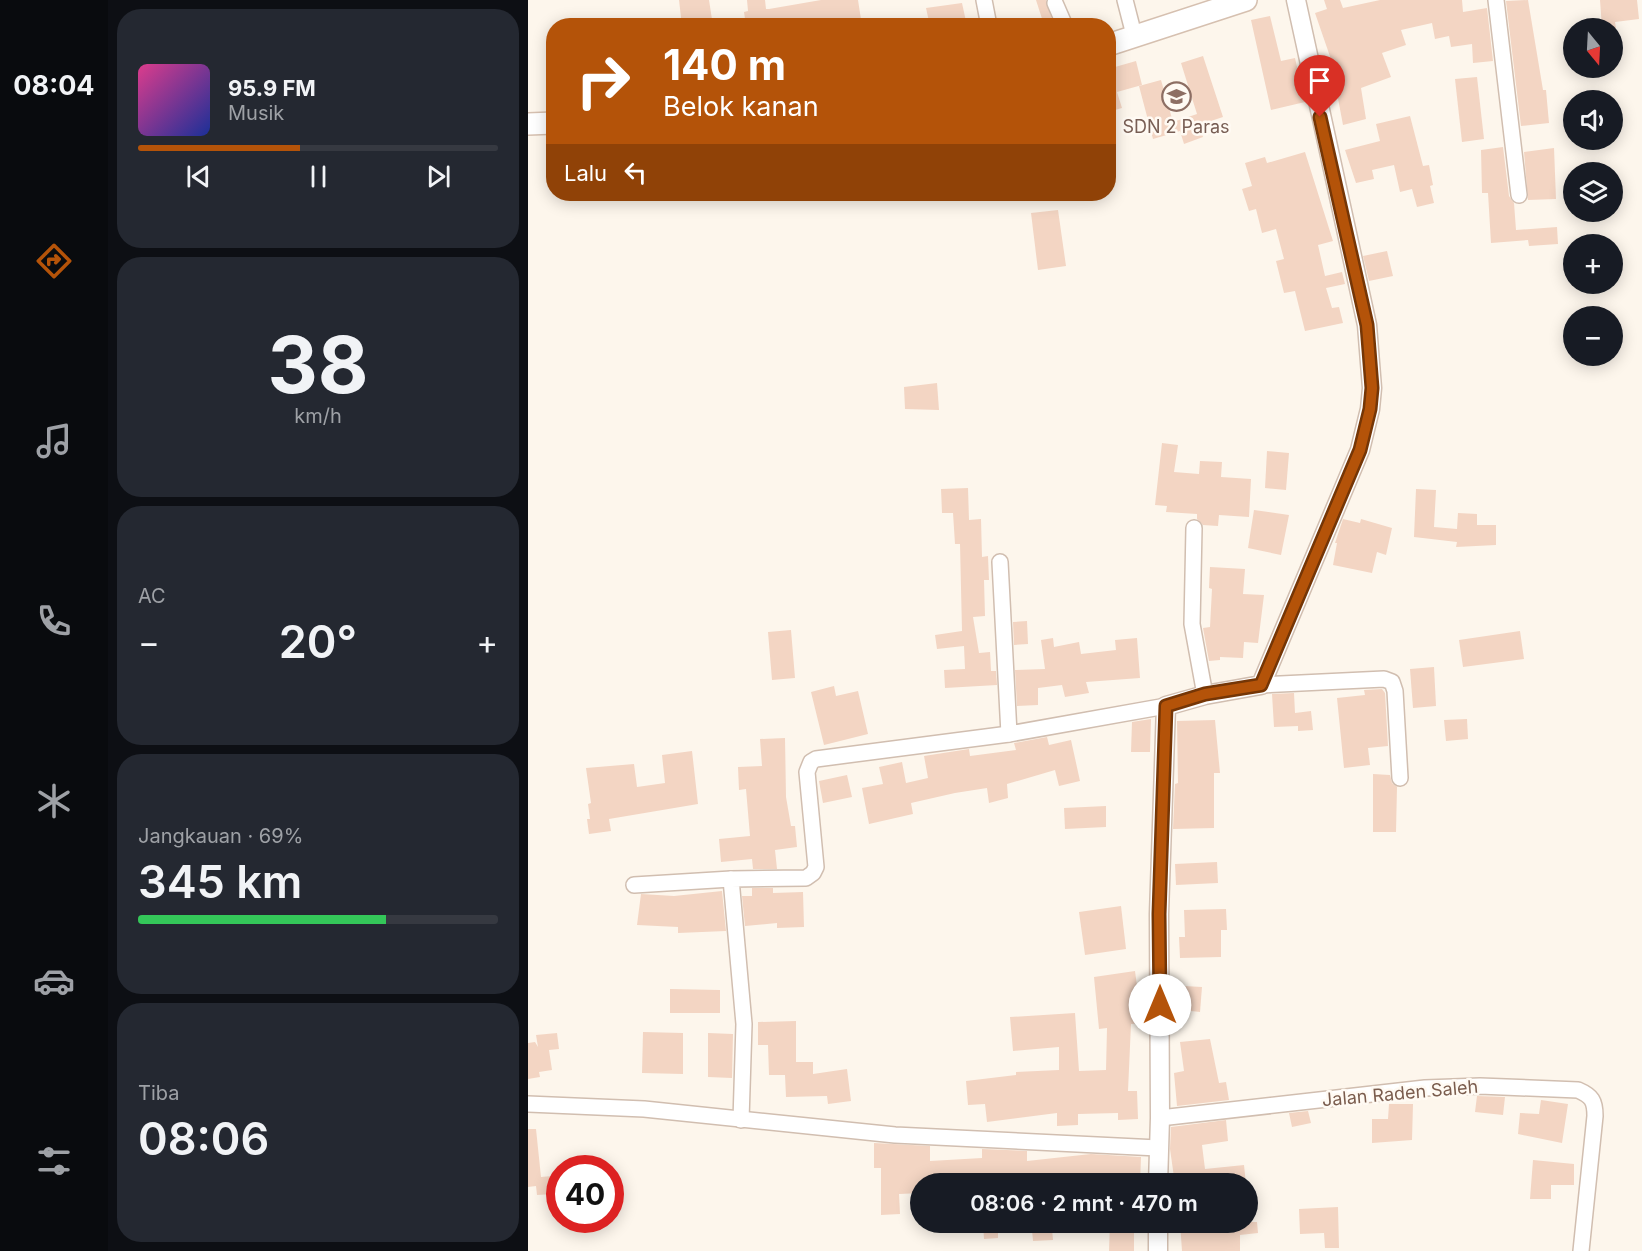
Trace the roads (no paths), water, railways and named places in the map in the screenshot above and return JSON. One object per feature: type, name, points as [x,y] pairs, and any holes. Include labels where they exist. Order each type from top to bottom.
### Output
[{"type":"main road","points":[[1116,42],[1246,0]]},
{"type":"main road","points":[[528,124],[546,123]]},
{"type":"street","points":[[984,0],[987,18]]},
{"type":"street","points":[[1125,0],[1134,35]]},
{"type":"street","points":[[1261,685],[1360,450],[1370,409],[1372,388],[1367,325],[1296,0]]},
{"type":"street","points":[[1496,0],[1519,195]]},
{"type":"street","points":[[1055,3],[1062,18]]},
{"type":"street","points":[[1194,528],[1192,624],[1205,694]]},
{"type":"street","points":[[1000,562],[1009,734]]},
{"type":"street","points":[[634,885],[731,879],[806,878],[813,873],[816,867],[807,772],[811,762],[816,759],[1009,734],[1166,706],[1205,694],[1261,685],[1384,679],[1392,682],[1395,691],[1400,778]]},
{"type":"street","points":[[1158,1173],[1159,914],[1166,706]]},
{"type":"street","points":[[731,879],[744,1024],[741,1120]]},
{"type":"street","name":"Jalan Raden Saleh","points":[[1160,1118],[1425,1088],[1480,1086],[1578,1090],[1590,1095],[1596,1116],[1581,1251]]},
{"type":"street","points":[[528,1104],[644,1110],[895,1135],[1158,1148]]},
{"type":"street","points":[[1158,1233],[1158,1251]]},
{"type":"place","name":"SDN 2 Paras","points":[[1176,97]]}]
